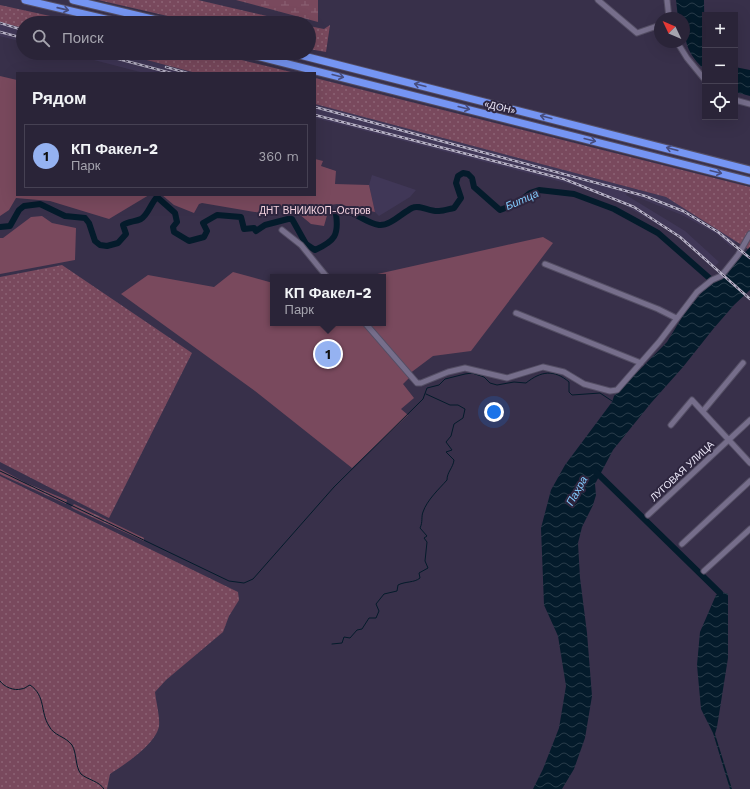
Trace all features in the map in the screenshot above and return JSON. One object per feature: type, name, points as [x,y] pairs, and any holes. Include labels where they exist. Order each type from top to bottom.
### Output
[{"type":"highway","points":[[25,0],[92,16]]},
{"type":"highway","points":[[73,0],[140,16]]},
{"type":"highway","name":"«ДОН»","points":[[316,59],[750,170]]},
{"type":"highway","name":"«ДОН»","points":[[273,60],[750,181]]},
{"type":"street","points":[[598,0],[637,32],[654,27]]},
{"type":"street","points":[[667,0],[668,12]]},
{"type":"street","points":[[681,48],[702,77]]},
{"type":"street","points":[[738,101],[750,104]]},
{"type":"street","points":[[282,230],[301,245],[325,274]]},
{"type":"street","points":[[368,326],[417,383],[425,382],[448,372],[465,368],[507,378],[543,367],[564,372],[584,384],[610,391],[617,390],[642,363],[697,292],[712,280],[721,276],[738,255],[750,234]]},
{"type":"street","points":[[546,264],[658,309],[676,318]]},
{"type":"street","points":[[516,313],[642,363]]},
{"type":"street","points":[[703,411],[743,363]]},
{"type":"street","name":"ЛУГОВАЯ УЛИЦА","points":[[671,425],[692,400],[750,463]]},
{"type":"street","name":"ЛУГОВАЯ УЛИЦА","points":[[648,515],[750,420]]},
{"type":"street","points":[[682,544],[750,481]]},
{"type":"street","points":[[704,571],[750,529]]},
{"type":"shaded area","points":[[0,22],[16,26],[16,40],[0,36]]},
{"type":"shaded area","points":[[94,60],[147,60],[192,72],[140,72]]},
{"type":"shaded area","points":[[316,104],[666,197],[736,241],[731,247],[717,234],[682,215],[627,193],[626,195],[685,231],[719,262],[714,267],[681,238],[614,199],[566,183],[316,118]]},
{"type":"shaded area","points":[[372,175],[416,190],[410,197],[379,216],[375,212],[369,185]]},
{"type":"green space","points":[[98,0],[198,0],[267,16],[168,16]]},
{"type":"green space","points":[[236,0],[318,0],[318,22],[316,21],[316,16],[296,16]]},
{"type":"green space","points":[[0,5],[50,16],[16,16],[16,26],[0,22]]},
{"type":"green space","points":[[330,25],[326,52],[316,50],[316,27],[324,29]]},
{"type":"green space","points":[[147,60],[242,60],[291,72],[192,72]]},
{"type":"green space","points":[[0,76],[16,80],[16,196],[147,196],[109,219],[50,201],[16,198],[9,210],[0,216]]},
{"type":"green space","points":[[316,78],[750,187],[750,247],[748,249],[666,197],[316,104]]},
{"type":"green space","name":"ДНТ ВНИИКОП-Остров","points":[[316,159],[323,161],[321,166],[336,171],[335,184],[369,185],[375,212],[337,204],[330,205],[324,226],[311,224],[293,209],[293,205],[269,208],[261,213],[202,203],[199,204],[194,213],[174,205],[163,196],[316,196]]},
{"type":"green space","points":[[42,216],[52,223],[76,228],[75,260],[0,274],[0,238],[3,238],[31,217]]},
{"type":"green space","points":[[543,237],[553,243],[471,351],[433,356],[409,374],[409,378],[403,384],[414,398],[401,409],[408,415],[352,468],[255,391],[121,294],[148,275],[214,287],[233,272],[270,282],[270,326],[386,326],[386,274],[377,274]]},
{"type":"green space","points":[[62,265],[192,353],[109,518],[0,462],[0,277]]},
{"type":"green space","points":[[0,469],[26,483],[67,500],[66,504],[0,474]]},
{"type":"green space","points":[[0,476],[238,592],[239,600],[229,616],[223,632],[166,680],[155,692],[159,722],[157,733],[146,747],[110,774],[107,789],[0,789]]},
{"type":"green space","points":[[74,504],[144,538],[144,541],[74,509],[71,507]]},
{"type":"water","points":[[676,0],[704,0],[704,12],[702,12],[702,67],[690,53],[688,48],[690,48],[690,12],[677,12]]},
{"type":"water","points":[[738,68],[750,70],[750,96],[738,93]]},
{"type":"water","name":"Пахра","points":[[750,247],[750,290],[734,305],[714,328],[613,450],[595,484],[596,495],[593,505],[582,527],[578,543],[592,696],[585,738],[574,769],[562,789],[533,789],[543,769],[559,728],[566,686],[558,636],[544,605],[541,528],[551,490],[565,465],[612,402],[614,396],[667,342],[684,314],[703,291],[724,275]]},
{"type":"water","points":[[722,592],[728,594],[728,658],[715,734],[732,789],[730,789],[713,733],[701,709],[697,665],[700,632],[716,595]]},
{"type":"waterway","name":"Битца","points":[[0,227],[10,226],[19,210],[24,206],[40,204],[65,216],[85,218],[89,223],[95,241],[100,245],[107,246],[118,243],[126,234],[123,225],[141,219],[148,212],[157,197],[175,213],[177,222],[173,227],[174,232],[189,241],[204,237],[207,231],[203,223],[217,215],[241,217],[244,229],[254,228],[256,231],[265,225],[292,219],[306,244],[315,250],[327,244],[334,236],[337,227],[336,214],[342,209],[374,224],[383,225],[415,207],[435,211],[443,211],[454,208],[461,198],[456,183],[458,176],[463,173],[468,174],[472,178],[474,187],[500,210],[516,204],[530,193],[539,190],[574,194],[614,209],[658,233],[715,283]]},
{"type":"waterway","points":[[0,471],[229,581],[244,583],[253,579],[334,487],[423,399],[427,388],[439,385],[445,379],[472,373],[484,377],[490,383],[497,385],[514,382],[526,383],[542,374],[553,373],[569,382],[569,392],[572,395],[600,393],[612,401]]},
{"type":"waterway","points":[[332,644],[342,643],[344,637],[350,638],[357,630],[362,629],[369,618],[376,618],[379,611],[376,604],[384,594],[397,591],[398,585],[418,580],[420,578],[419,573],[428,568],[425,561],[427,542],[424,538],[427,536],[420,528],[422,514],[430,499],[447,480],[454,460],[446,452],[452,450],[446,442],[451,436],[454,424],[463,418],[465,409],[458,405],[450,405],[426,394]]},
{"type":"waterway","points":[[594,470],[720,593]]},
{"type":"waterway","points":[[0,681],[12,689],[22,689],[30,685],[35,689],[41,699],[44,715],[51,729],[72,745],[81,774],[99,784],[104,789]]},
{"type":"railway","points":[[0,23],[16,28]]},
{"type":"railway","points":[[0,32],[16,36]]},
{"type":"railway","points":[[122,60],[167,72]]},
{"type":"railway","points":[[166,67],[184,72]]},
{"type":"railway","points":[[316,107],[645,196],[683,211],[718,232],[750,258]]},
{"type":"railway","points":[[316,115],[564,179],[634,207],[680,237],[750,299]]},
{"type":"place","name":"КП Факел-2","points":[[328,354]]}]
